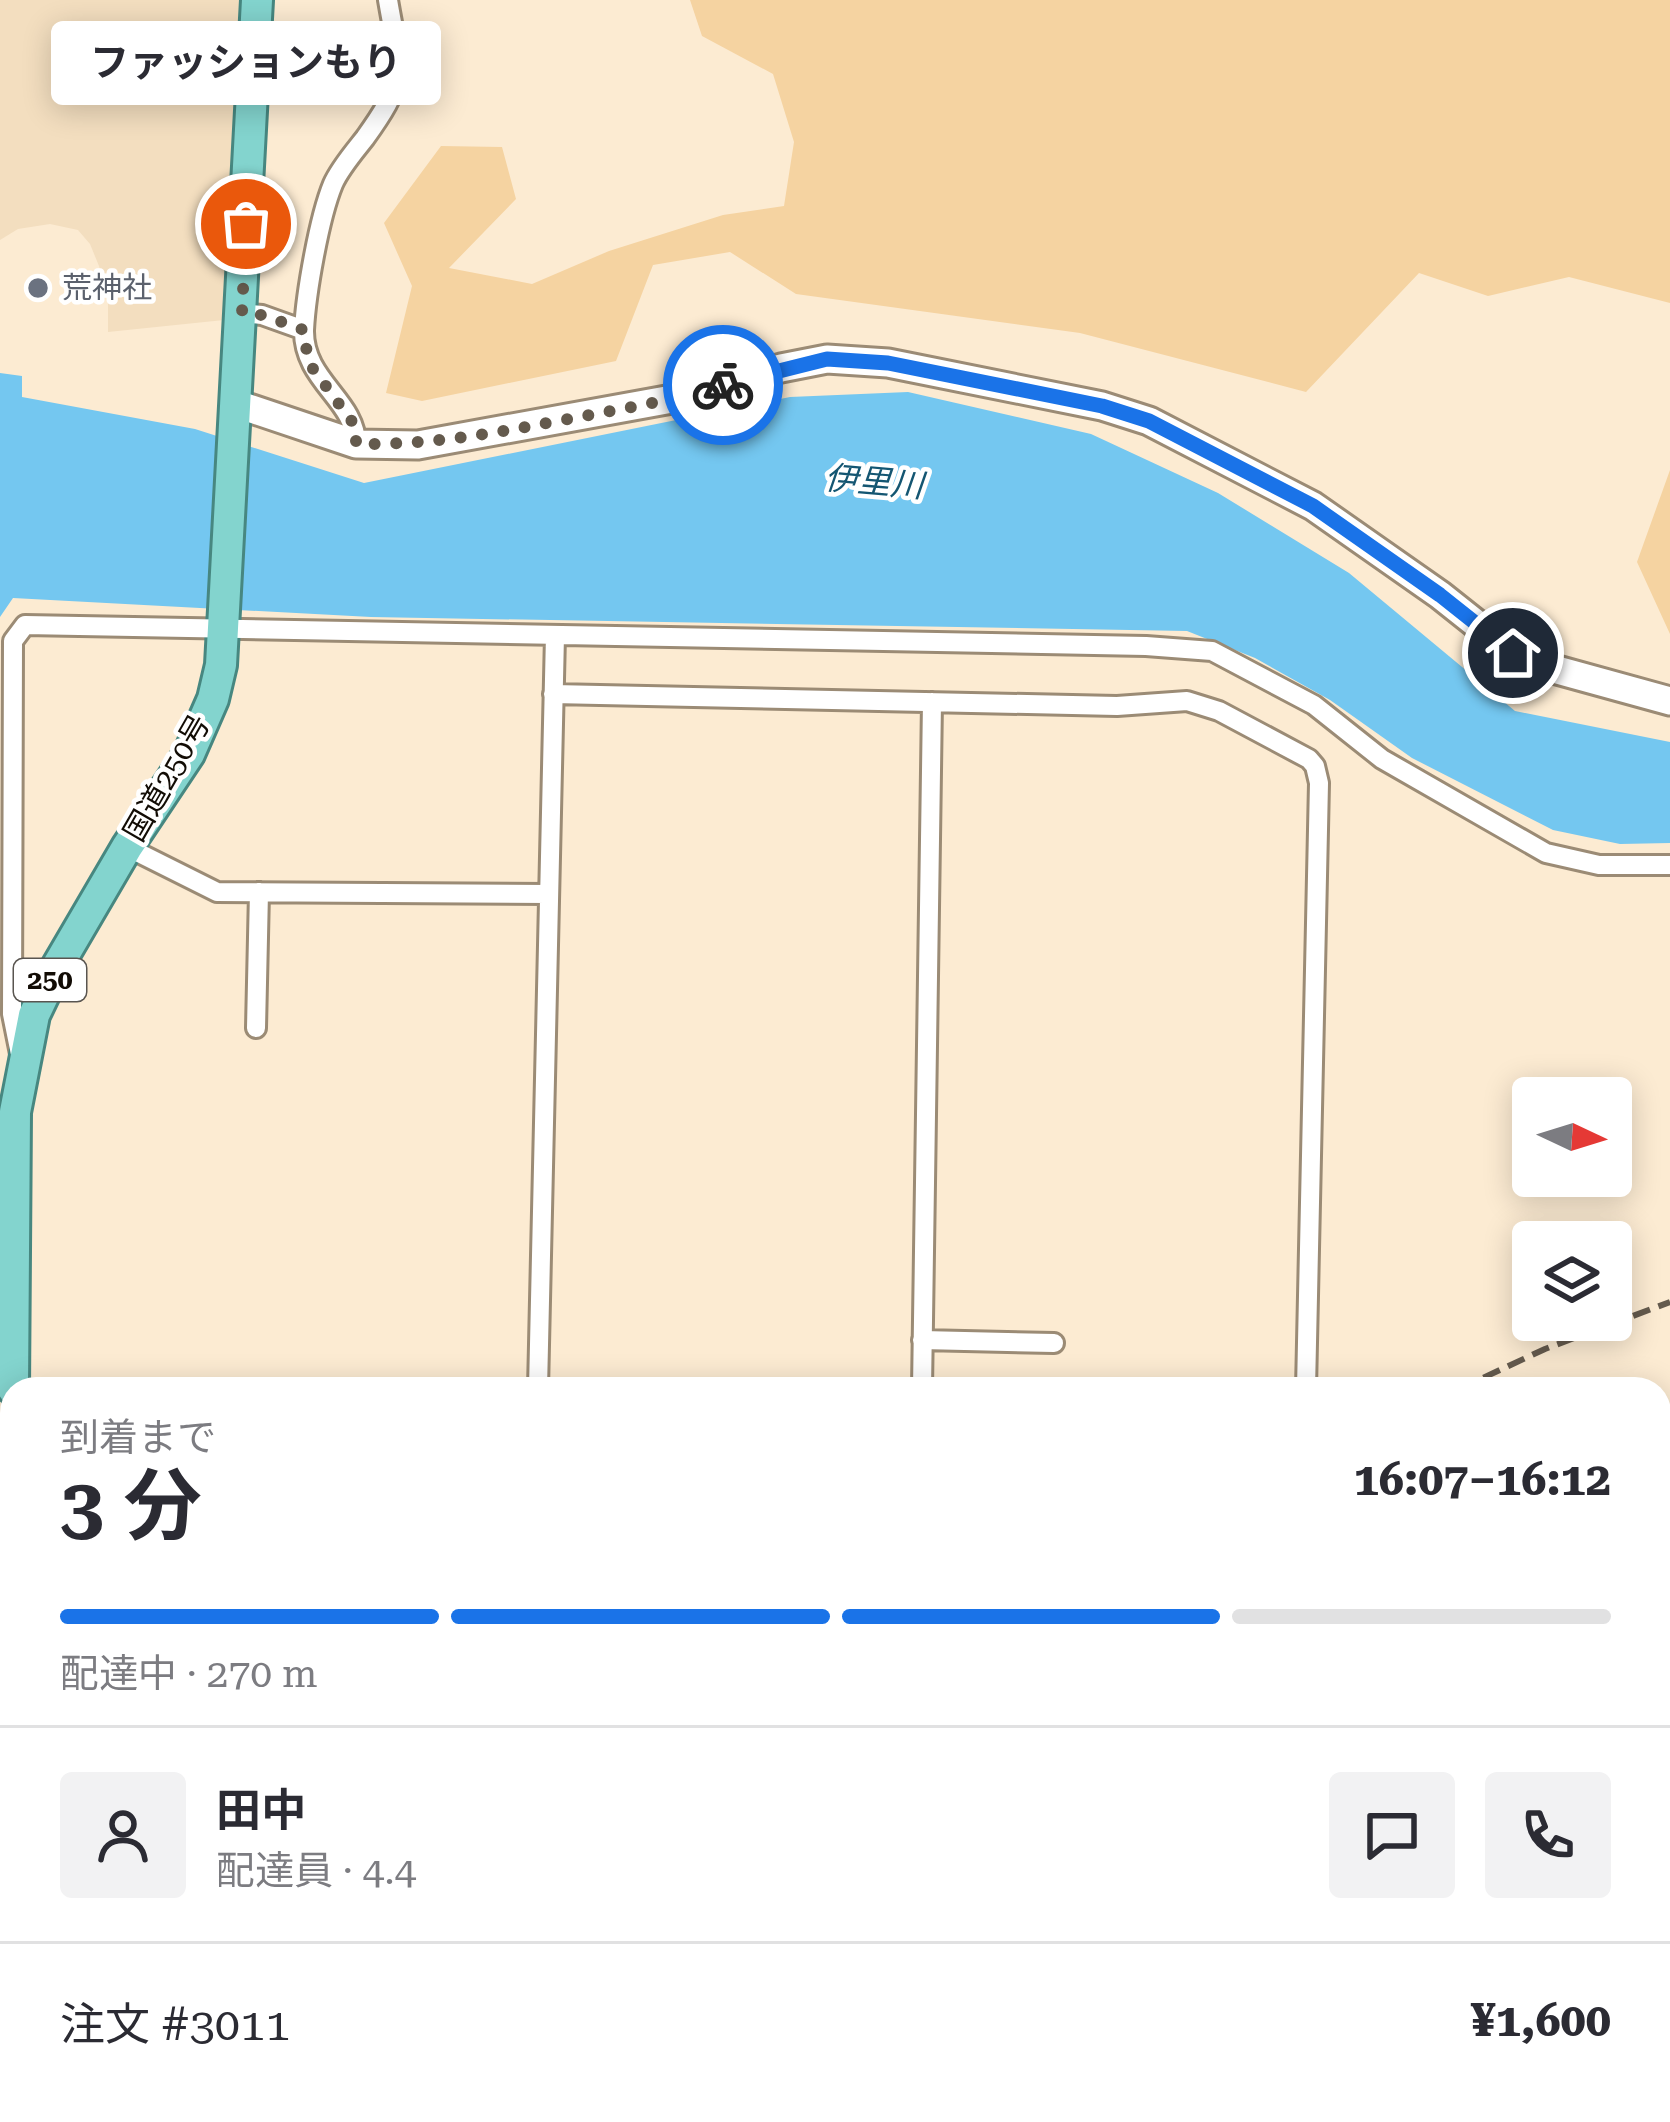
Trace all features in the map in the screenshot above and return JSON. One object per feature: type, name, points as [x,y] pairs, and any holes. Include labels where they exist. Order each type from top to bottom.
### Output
[{"type":"highway","name":"国道250号","points":[[13,1377],[15,1112],[34,1015],[127,847],[189,754],[213,699],[226,620],[256,0]]},
{"type":"main road","points":[[236,414],[356,444],[418,445],[683,397],[827,359],[888,363],[1102,406],[1149,421],[1313,506],[1513,653],[1670,701]]},
{"type":"street","points":[[356,444],[356,427],[308,362],[304,330],[323,215],[334,180],[393,99],[400,68],[388,0]]},
{"type":"street","points":[[242,313],[304,330]]},
{"type":"street","points":[[22,1063],[12,1014],[13,641],[25,625],[226,620],[555,635],[1212,651],[1314,705],[1382,759],[1546,853],[1599,865],[1670,865]]},
{"type":"street","points":[[538,1377],[555,635]]},
{"type":"street","points":[[553,694],[1117,706],[1186,701],[1219,711],[1316,766],[1306,1377]]},
{"type":"street","points":[[922,1377],[932,702]]},
{"type":"street","points":[[127,847],[218,892],[548,894]]},
{"type":"street","points":[[256,1028],[259,892]]},
{"type":"street","points":[[922,1340],[1054,1342]]},
{"type":"shaded area","points":[[0,0],[245,0],[224,320],[108,332],[108,300],[99,266],[78,230],[50,224],[18,229],[0,240]]},
{"type":"shaded area","points":[[690,0],[1670,0],[1670,303],[1569,277],[1488,296],[1419,273],[1306,392],[1080,333],[796,294],[730,252],[653,265],[616,361],[422,401],[386,393],[412,286],[384,223],[441,146],[502,147],[516,199],[449,268],[532,284],[609,251],[723,215],[784,206],[794,142],[773,74],[702,36]]},
{"type":"shaded area","points":[[1670,470],[1670,634],[1637,562]]},
{"type":"water","name":"伊里川","points":[[0,373],[22,376],[22,397],[195,429],[364,483],[790,397],[908,392],[1091,434],[1218,493],[1349,573],[1515,711],[1670,742],[1670,843],[1620,844],[1553,830],[1412,758],[1330,700],[1255,658],[1187,631],[371,617],[13,598],[0,617]]},
{"type":"railway","points":[[1485,1377],[1670,1302]]},
{"type":"way so far","points":[[246,224],[242,313],[304,330],[308,362],[356,427],[356,444],[418,445],[497,433],[723,385]]},
{"type":"place","name":"ファッションもり","points":[[246,224]]},
{"type":"place","name":"荒神社","points":[[38,288]]},
{"type":"route","points":[[723,385],[827,359],[888,363],[1102,406],[1149,421],[1313,506],[1513,653]]}]
